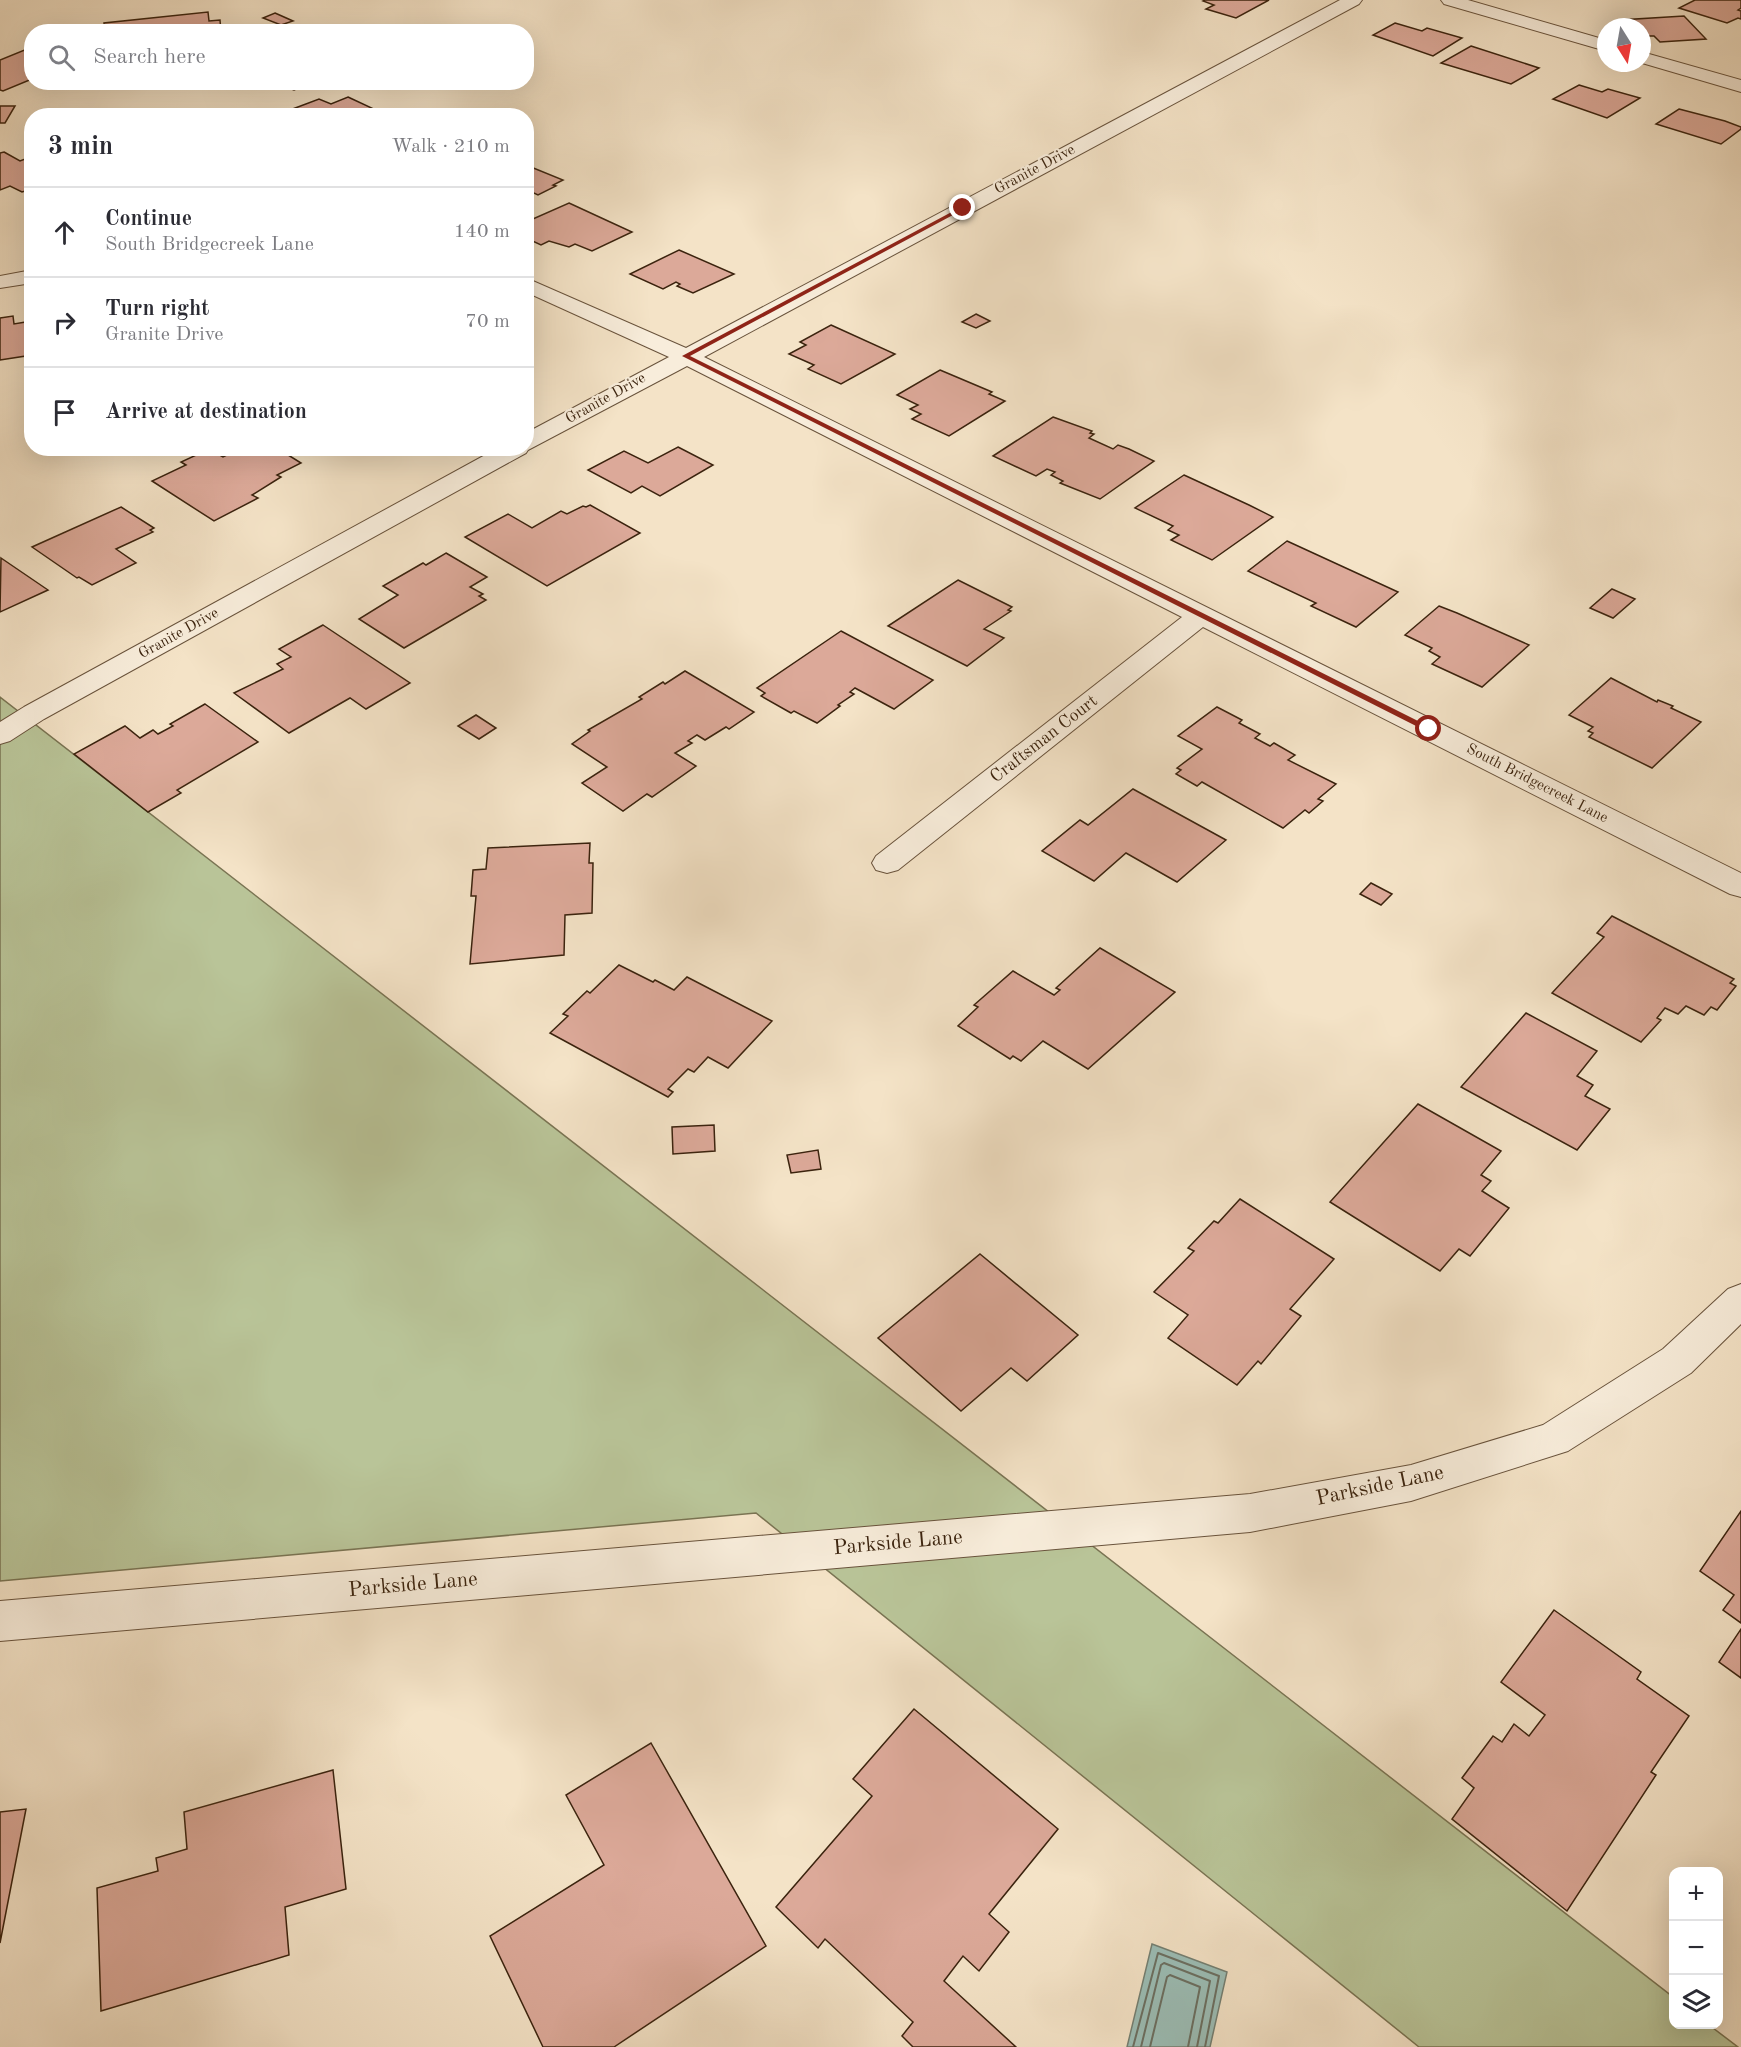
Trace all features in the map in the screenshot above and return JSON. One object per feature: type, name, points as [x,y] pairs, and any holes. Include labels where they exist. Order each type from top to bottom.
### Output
[{"type":"street","name":"Granite Drive","points":[[534,439],[1353,0]]},
{"type":"street","points":[[1450,0],[1597,43]]},
{"type":"street","points":[[1651,60],[1741,86]]},
{"type":"street","points":[[0,282],[24,278]]},
{"type":"street","name":"South Bridgecreek Lane","points":[[534,288],[685,356],[1741,886]]},
{"type":"street","name":"Granite Drive","points":[[0,735],[34,713],[502,456]]},
{"type":"street","name":"Craftsman Court","points":[[887,863],[1201,615]]},
{"type":"street","name":"Parkside Lane","points":[[0,1621],[1250,1513],[1411,1483],[1554,1439],[1677,1361],[1741,1300]]},
{"type":"green space","points":[[0,697],[1669,1994],[1669,2029],[1714,2029],[1738,2047],[1419,2047],[756,1513],[0,1581]]},
{"type":"water","points":[[1152,1944],[1227,1972],[1210,2047],[1127,2047]]},
{"type":"building","points":[[1269,0],[1236,18],[1206,9],[1214,5],[1203,1]]},
{"type":"building","points":[[1695,0],[1741,0],[1741,8],[1738,10],[1741,11],[1741,19],[1727,23],[1679,8]]},
{"type":"building","points":[[208,12],[209,21],[220,20],[220,24],[104,24]]},
{"type":"building","points":[[275,13],[293,21],[278,24],[263,18]]},
{"type":"building","points":[[1684,16],[1706,39],[1660,42],[1651,36],[1651,18]]},
{"type":"building","points":[[1395,23],[1422,31],[1427,28],[1462,38],[1433,56],[1373,35]]},
{"type":"building","points":[[1471,46],[1539,68],[1511,84],[1441,63]]},
{"type":"building","points":[[24,50],[24,82],[3,91],[0,90],[0,60]]},
{"type":"building","points":[[1579,85],[1602,92],[1608,89],[1640,98],[1607,118],[1553,99]]},
{"type":"building","points":[[348,97],[372,108],[295,108],[319,99],[331,104]]},
{"type":"building","points":[[0,106],[15,106],[5,123],[0,123]]},
{"type":"building","points":[[1679,109],[1725,121],[1741,129],[1721,144],[1656,124]]},
{"type":"building","points":[[4,152],[20,161],[24,159],[24,191],[10,186],[0,190],[0,153]]},
{"type":"building","points":[[534,168],[563,180],[553,185],[556,186],[538,195],[534,193]]},
{"type":"building","points":[[569,203],[632,232],[592,251],[575,244],[569,247],[549,241],[541,245],[534,242],[534,218]]},
{"type":"building","points":[[679,250],[734,274],[693,293],[677,286],[680,284],[676,282],[663,289],[630,274]]},
{"type":"building","points":[[976,314],[990,321],[976,328],[962,322]]},
{"type":"building","points":[[13,316],[14,324],[24,322],[24,356],[0,360],[0,318]]},
{"type":"building","points":[[831,325],[895,354],[841,384],[808,369],[814,365],[789,354],[806,345],[800,342]]},
{"type":"building","points":[[940,370],[992,392],[989,394],[1005,401],[949,436],[912,419],[921,414],[910,409],[918,405],[897,395]]},
{"type":"building","points":[[1053,417],[1092,431],[1090,433],[1094,434],[1089,438],[1113,449],[1118,445],[1154,461],[1100,499],[1060,483],[1063,481],[1051,475],[1055,472],[1047,469],[1036,476],[993,456]]},
{"type":"building","points":[[678,447],[713,465],[660,496],[642,486],[631,493],[588,470],[624,451],[648,463]]},
{"type":"building","points":[[194,456],[290,456],[301,463],[277,475],[281,477],[252,495],[258,498],[214,521],[152,481],[186,465],[181,462]]},
{"type":"building","points":[[1184,475],[1273,517],[1212,560],[1171,540],[1179,535],[1168,530],[1173,526],[1135,508]]},
{"type":"building","points":[[590,505],[640,533],[547,586],[465,537],[508,514],[532,528],[561,511],[567,514]]},
{"type":"building","points":[[121,507],[154,528],[150,530],[153,532],[116,549],[136,563],[92,585],[77,578],[32,547]]},
{"type":"building","points":[[1287,541],[1398,592],[1356,627],[1311,606],[1316,603],[1248,571]]},
{"type":"building","points":[[446,553],[487,577],[470,587],[483,594],[479,596],[486,600],[404,648],[359,619],[398,595],[383,586],[423,563],[426,565]]},
{"type":"building","points":[[1,558],[48,590],[0,612]]},
{"type":"building","points":[[958,580],[1012,607],[1008,610],[1011,611],[984,629],[1004,638],[967,666],[888,626]]},
{"type":"building","points":[[1612,589],[1635,599],[1613,618],[1590,608]]},
{"type":"building","points":[[1439,606],[1529,645],[1482,687],[1432,664],[1440,657],[1429,651],[1432,648],[1405,635]]},
{"type":"building","points":[[323,625],[410,683],[366,709],[350,698],[289,733],[234,693],[283,669],[277,664],[291,657],[279,649]]},
{"type":"building","points":[[841,631],[933,680],[894,709],[855,688],[850,692],[854,694],[817,723],[794,711],[791,713],[761,696],[765,693],[757,688]]},
{"type":"building","points":[[685,671],[754,712],[729,729],[726,727],[705,740],[697,735],[688,741],[692,743],[675,753],[696,766],[652,797],[647,794],[623,811],[582,783],[607,767],[572,744],[590,731],[588,730],[642,699],[639,697]]},
{"type":"building","points":[[1611,678],[1657,702],[1658,700],[1673,706],[1671,708],[1701,722],[1652,768],[1589,737],[1593,733],[1588,731],[1593,727],[1569,715]]},
{"type":"building","points":[[205,704],[258,742],[177,790],[181,793],[148,812],[74,754],[125,726],[140,738],[153,730],[158,734],[173,726],[170,724]]},
{"type":"building","points":[[1217,707],[1242,720],[1239,723],[1260,734],[1255,738],[1270,746],[1274,743],[1295,755],[1288,760],[1336,784],[1318,799],[1323,801],[1309,813],[1305,810],[1283,828],[1202,782],[1197,786],[1176,774],[1181,770],[1177,768],[1202,749],[1178,736]]},
{"type":"building","points":[[476,715],[496,728],[479,739],[458,726]]},
{"type":"building","points":[[1133,789],[1226,840],[1177,882],[1126,853],[1094,881],[1042,851],[1080,820],[1088,825]]},
{"type":"building","points":[[590,843],[589,863],[593,863],[592,913],[565,915],[564,955],[470,964],[476,896],[471,896],[473,870],[486,869],[488,848]]},
{"type":"building","points":[[1371,883],[1392,894],[1381,905],[1360,894]]},
{"type":"building","points":[[1612,916],[1734,979],[1730,983],[1736,986],[1717,1010],[1711,1007],[1704,1015],[1686,1006],[1678,1014],[1665,1008],[1657,1018],[1661,1020],[1641,1042],[1552,993],[1604,937],[1597,933]]},
{"type":"building","points":[[1100,948],[1175,992],[1088,1069],[1043,1041],[1021,1061],[1013,1056],[1010,1059],[958,1026],[978,1007],[974,1005],[1013,971],[1054,995],[1060,990],[1056,988]]},
{"type":"building","points":[[619,965],[674,990],[687,977],[772,1021],[728,1068],[708,1057],[694,1072],[688,1069],[668,1089],[673,1092],[668,1097],[550,1033],[568,1016],[563,1014],[587,991],[590,993]]},
{"type":"building","points":[[1526,1013],[1597,1051],[1577,1076],[1593,1085],[1585,1096],[1610,1109],[1577,1150],[1461,1087]]},
{"type":"building","points":[[1418,1104],[1501,1151],[1481,1175],[1491,1181],[1482,1191],[1509,1208],[1470,1256],[1459,1249],[1440,1271],[1330,1202]]},
{"type":"building","points":[[714,1125],[715,1151],[673,1154],[672,1127]]},
{"type":"building","points":[[818,1150],[821,1169],[791,1173],[787,1155]]},
{"type":"building","points":[[1240,1199],[1334,1259],[1290,1309],[1301,1316],[1261,1364],[1258,1361],[1237,1385],[1168,1338],[1188,1315],[1154,1292],[1194,1251],[1188,1248],[1214,1221],[1218,1223]]},
{"type":"building","points":[[980,1254],[1078,1335],[1027,1381],[1011,1368],[961,1411],[878,1338]]},
{"type":"building","points":[[1741,1511],[1741,1623],[1723,1610],[1734,1595],[1700,1571]]},
{"type":"building","points":[[1554,1610],[1641,1672],[1637,1679],[1689,1716],[1651,1772],[1656,1775],[1567,1911],[1452,1819],[1474,1788],[1462,1778],[1493,1736],[1502,1742],[1514,1724],[1529,1736],[1545,1715],[1501,1682]]},
{"type":"building","points":[[1741,1629],[1741,1678],[1719,1662]]},
{"type":"building","points":[[914,1709],[1058,1829],[989,1914],[1009,1932],[979,1971],[963,1956],[944,1981],[1016,2047],[913,2047],[902,2036],[913,2022],[825,1939],[818,1948],[776,1907],[872,1796],[853,1779]]},
{"type":"building","points":[[651,1743],[766,1946],[614,2047],[543,2047],[490,1936],[604,1865],[566,1795]]},
{"type":"building","points":[[333,1770],[346,1889],[285,1907],[289,1955],[101,2011],[97,1888],[158,1871],[156,1858],[187,1849],[184,1812]]},
{"type":"building","points":[[26,1809],[0,1943],[0,1812]]},
{"type":"route","points":[[963,208],[685,356],[1429,729]]}]
